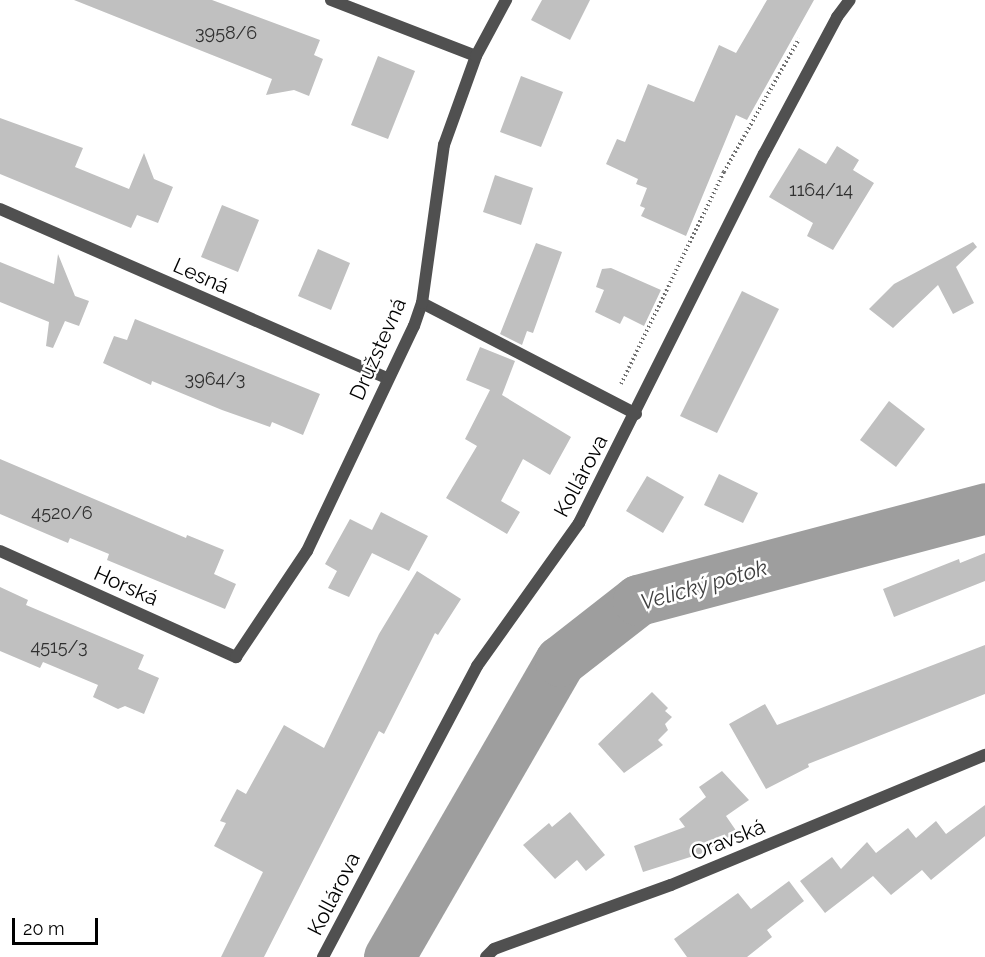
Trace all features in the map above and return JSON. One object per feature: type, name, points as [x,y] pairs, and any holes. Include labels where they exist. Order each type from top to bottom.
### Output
[{"type":"street","points":[[331,0],[476,56]]},
{"type":"street","name":"Družstevná","points":[[236,657],[307,551],[422,303],[444,145],[476,56],[506,0]]},
{"type":"street","name":"Kollárova","points":[[323,957],[477,666],[579,523],[636,414],[764,154],[837,17],[850,0]]},
{"type":"street","name":"Lesná","points":[[0,209],[387,378]]},
{"type":"street","points":[[422,303],[636,414]]},
{"type":"street","name":"Horská","points":[[0,551],[236,657]]},
{"type":"street","name":"Oravská","points":[[486,957],[494,949],[671,885],[985,755]]},
{"type":"path","points":[[613,401],[724,172],[805,29]]},
{"type":"building","points":[[74,0],[212,0],[320,40],[314,55],[323,59],[309,96],[294,90],[266,95],[272,79]]},
{"type":"building","points":[[542,0],[590,0],[570,40],[531,20]]},
{"type":"building","points":[[767,0],[814,0],[747,120],[736,115],[686,236],[641,216],[645,208],[640,206],[647,188],[636,184],[638,179],[606,164],[617,139],[625,142],[648,84],[694,102],[719,45],[736,53]]},
{"type":"building","points":[[378,56],[415,71],[388,139],[351,125]]},
{"type":"building","points":[[521,76],[563,92],[541,147],[500,132]]},
{"type":"building","points":[[0,118],[83,148],[75,167],[129,189],[144,153],[154,179],[173,187],[158,223],[137,215],[131,228],[0,174]]},
{"type":"building","points":[[837,146],[859,160],[853,170],[874,183],[833,250],[807,236],[813,223],[769,197],[799,148],[826,164]]},
{"type":"building","points":[[495,175],[533,188],[521,225],[483,212]]},
{"type":"building","points":[[222,205],[259,220],[238,272],[201,257]]},
{"type":"building","points":[[973,242],[977,247],[956,267],[974,303],[953,314],[938,285],[893,328],[869,309],[894,284]]},
{"type":"building","points":[[536,243],[562,252],[533,333],[527,331],[522,345],[500,334]]},
{"type":"building","points":[[318,249],[350,263],[331,310],[298,296]]},
{"type":"building","points":[[58,254],[75,296],[89,301],[79,326],[65,321],[53,348],[46,346],[49,322],[0,302],[0,262],[54,284]]},
{"type":"building","points":[[611,268],[661,290],[644,326],[624,316],[620,324],[595,312],[604,290],[596,287],[602,269]]},
{"type":"building","points":[[742,291],[779,309],[717,433],[680,416]]},
{"type":"building","points":[[135,319],[320,394],[303,435],[272,422],[270,427],[222,410],[152,381],[151,385],[103,363],[114,336],[127,340]]},
{"type":"building","points":[[480,347],[515,361],[502,395],[571,437],[550,475],[523,459],[501,501],[520,512],[507,534],[446,498],[477,446],[465,439],[490,390],[466,380]]},
{"type":"building","points":[[889,401],[925,429],[896,467],[860,440]]},
{"type":"building","points":[[0,459],[186,538],[187,535],[224,550],[214,574],[236,584],[225,609],[107,560],[109,554],[70,538],[68,543],[0,514]]},
{"type":"building","points":[[719,474],[758,493],[743,523],[704,505]]},
{"type":"building","points":[[647,476],[684,497],[663,533],[626,511]]},
{"type":"building","points":[[381,512],[428,536],[409,571],[372,553],[349,597],[328,588],[337,571],[325,564],[350,519],[372,530]]},
{"type":"building","points":[[985,553],[985,581],[894,617],[883,589],[959,559],[960,563]]},
{"type":"building","points":[[417,571],[461,599],[438,635],[435,633],[384,734],[379,731],[264,957],[221,957],[263,872],[214,846],[226,823],[220,821],[237,789],[246,794],[284,725],[324,748],[379,634]]},
{"type":"building","points":[[0,587],[28,600],[26,605],[144,655],[138,669],[159,678],[144,714],[125,706],[118,709],[93,697],[98,685],[43,662],[40,668],[0,651]]},
{"type":"building","points":[[985,645],[985,694],[808,764],[809,767],[766,789],[729,724],[765,704],[777,725]]},
{"type":"building","points":[[652,692],[668,708],[665,711],[672,717],[665,724],[668,730],[658,740],[663,745],[624,773],[598,744]]},
{"type":"building","points":[[722,771],[749,800],[726,816],[737,832],[703,853],[643,872],[634,846],[685,827],[679,819],[706,797],[699,787]]},
{"type":"building","points":[[985,805],[985,836],[931,880],[922,870],[891,895],[873,876],[825,913],[800,881],[832,857],[841,869],[867,842],[876,853],[908,828],[916,838],[936,821],[946,834]]},
{"type":"building","points":[[570,812],[605,855],[586,871],[577,860],[555,879],[523,845],[549,823],[552,827]]},
{"type":"building","points":[[789,881],[804,901],[767,930],[772,937],[747,957],[687,957],[674,939],[738,893],[751,909]]},
{"type":"waterway","name":"Velický potok","points":[[389,957],[560,661],[638,600],[985,508]]}]
